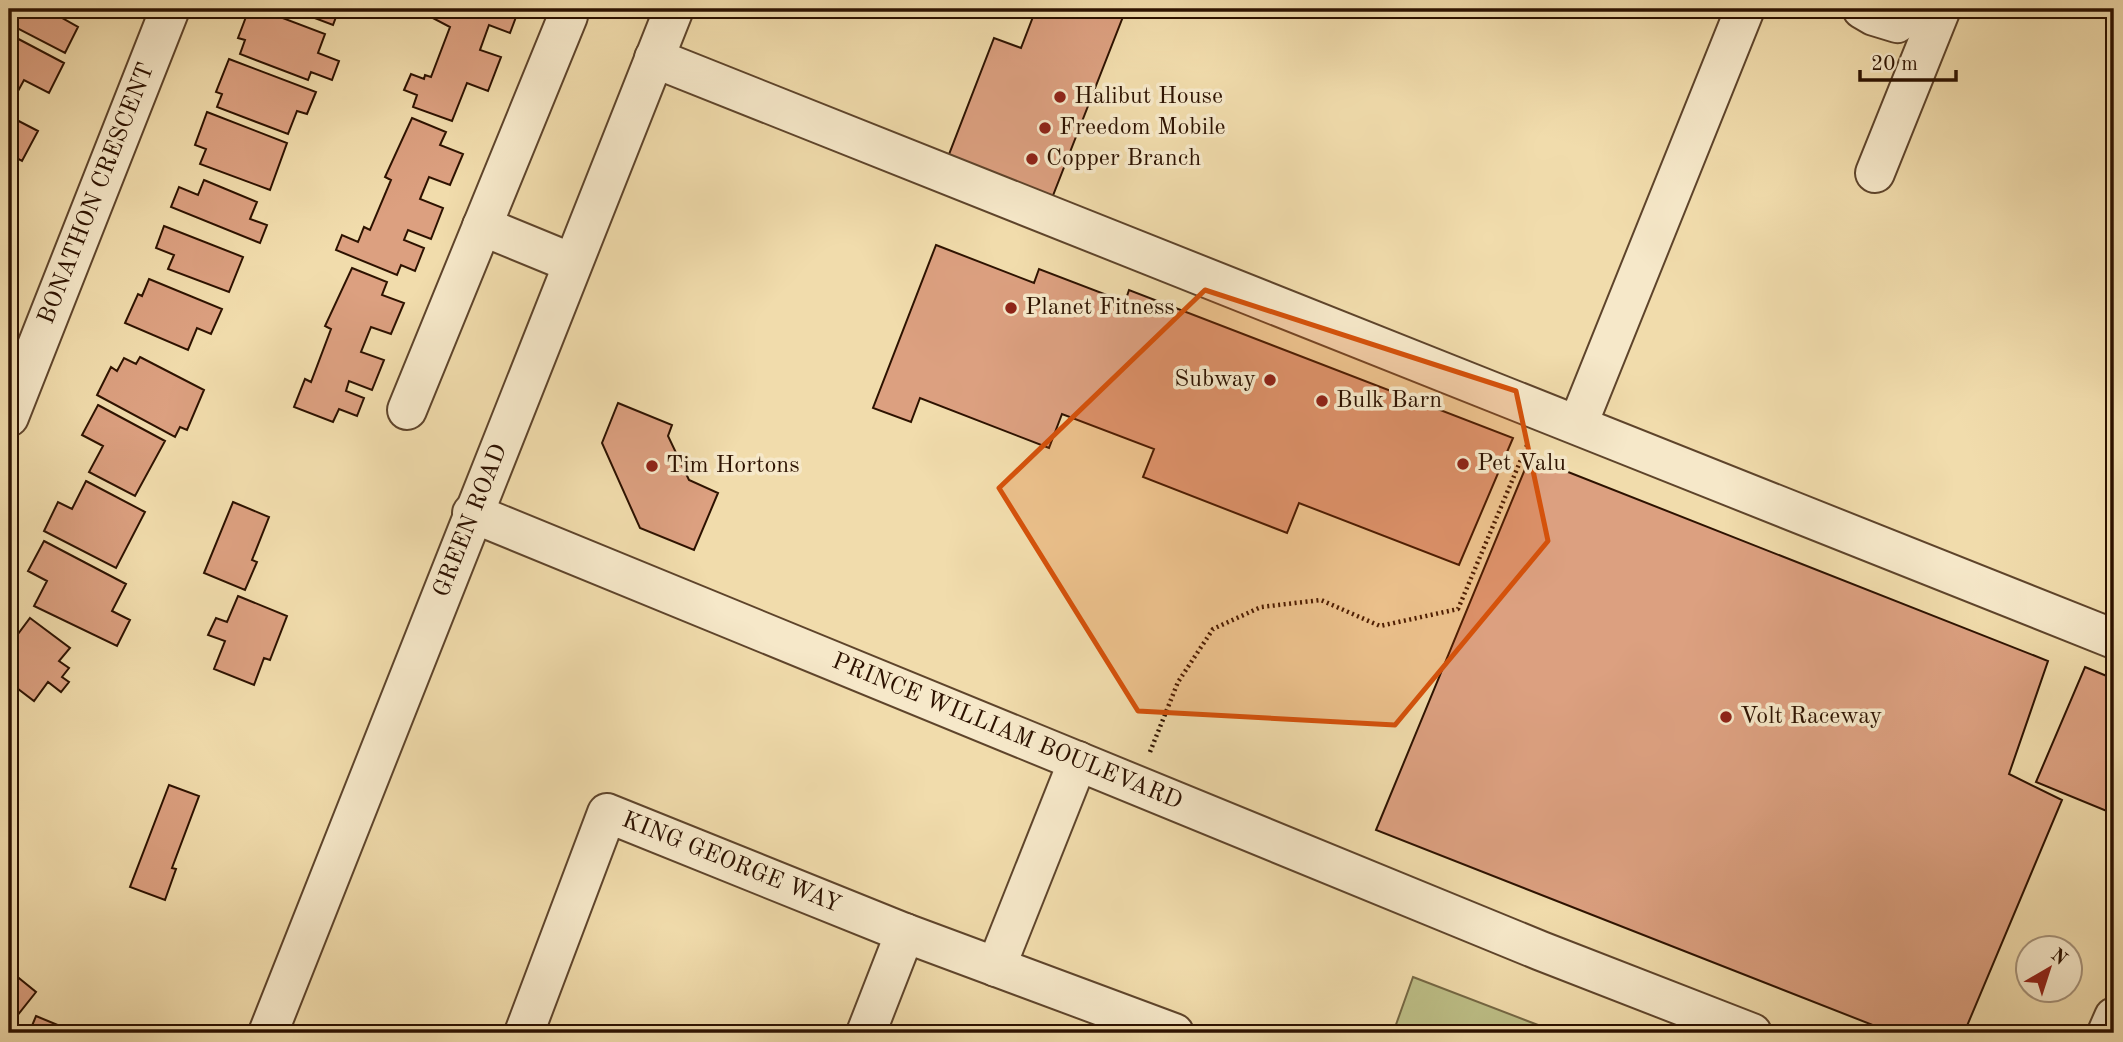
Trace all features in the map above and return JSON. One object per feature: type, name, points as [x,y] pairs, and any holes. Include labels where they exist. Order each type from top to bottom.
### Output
[{"type":"street","name":"BONATHON CRESCENT","points":[[9,417],[170,9]]},
{"type":"street","name":"GREEN ROAD","points":[[268,1033],[674,9]]},
{"type":"street","points":[[1578,424],[1745,9]]},
{"type":"street","points":[[1862,9],[1897,23],[1912,9]]},
{"type":"street","points":[[1875,173],[1941,9]]},
{"type":"street","points":[[407,410],[568,16]]},
{"type":"street","points":[[654,58],[2114,639]]},
{"type":"street","points":[[482,226],[572,263]]},
{"type":"street","name":"PRINCE WILLIAM BOULEVARD","points":[[472,513],[1541,951],[1752,1033]]},
{"type":"street","points":[[996,967],[1079,761]]},
{"type":"street","name":"KING GEORGE WAY","points":[[524,1033],[607,813],[905,933],[1174,1033]]},
{"type":"street","points":[[866,1033],[905,933]]},
{"type":"street","name":"PRINCE WILLIAM BOULEVARD","points":[[1541,951],[1687,1033]]},
{"type":"street","points":[[2107,1033],[2114,1017]]},
{"type":"path","points":[[1137,786],[1178,682],[1213,629],[1261,607],[1321,600],[1380,626],[1458,609],[1542,410]]},
{"type":"highlighted area","points":[[1205,290],[1516,391],[1548,541],[1395,725],[1138,711],[999,488]]},
{"type":"green space","points":[[1413,977],[1559,1033],[1393,1033]]},
{"type":"building","points":[[9,9],[60,9],[57,15],[78,27],[65,53],[9,24]]},
{"type":"building","points":[[249,9],[259,9],[325,34],[318,53],[339,61],[332,80],[311,72],[308,80],[240,54],[245,40],[238,38]]},
{"type":"building","points":[[291,9],[339,9],[333,25]]},
{"type":"building","points":[[429,9],[519,9],[510,33],[489,25],[480,50],[501,57],[488,91],[467,83],[452,121],[413,107],[417,95],[404,90],[411,74],[424,79],[425,75],[431,77],[450,27],[427,15]]},
{"type":"building","points":[[1036,9],[1126,9],[1052,198],[948,157],[994,38],[1021,48]]},
{"type":"building","points":[[9,34],[64,63],[49,93],[24,80],[17,93],[9,89]]},
{"type":"building","points":[[229,59],[316,92],[307,114],[297,111],[288,134],[217,107],[222,94],[216,92]]},
{"type":"building","points":[[207,112],[287,143],[270,190],[200,164],[206,149],[195,145]]},
{"type":"building","points":[[9,116],[38,131],[22,161],[9,154]]},
{"type":"building","points":[[412,118],[446,132],[440,145],[463,154],[450,185],[429,177],[420,199],[443,208],[431,239],[408,230],[404,240],[424,248],[415,271],[401,265],[397,275],[336,250],[342,235],[358,242],[364,227],[370,230],[391,180],[385,177]]},
{"type":"building","points":[[204,180],[257,202],[250,219],[267,225],[260,243],[171,207],[179,187],[198,195]]},
{"type":"building","points":[[164,226],[243,257],[229,292],[168,269],[174,255],[156,248]]},
{"type":"building","points":[[936,245],[1034,283],[1039,269],[1125,302],[1129,290],[1513,438],[1459,565],[1299,503],[1287,533],[1143,477],[1154,449],[1062,414],[1049,448],[920,398],[911,422],[873,408]]},
{"type":"building","points":[[352,268],[387,282],[382,295],[404,303],[391,334],[371,327],[361,352],[384,360],[372,390],[349,381],[346,391],[364,398],[357,416],[339,409],[333,422],[294,407],[305,379],[311,382],[331,329],[325,326]]},
{"type":"building","points":[[149,279],[222,309],[211,334],[197,328],[188,350],[125,323],[138,294],[142,296]]},
{"type":"building","points":[[140,357],[204,390],[187,430],[180,427],[175,437],[97,395],[111,367],[117,371],[124,358],[136,364]]},
{"type":"building","points":[[618,403],[672,425],[668,436],[689,480],[718,493],[694,550],[640,528],[602,443]]},
{"type":"building","points":[[98,405],[165,441],[135,496],[89,472],[103,446],[82,435]]},
{"type":"building","name":"Volt Raceway","points":[[1530,457],[2048,661],[2009,774],[2062,800],[1964,1033],[1893,1033],[1376,830]]},
{"type":"building","points":[[86,481],[145,512],[116,568],[44,531],[58,502],[72,509]]},
{"type":"building","points":[[233,502],[269,517],[252,560],[257,562],[245,590],[204,573]]},
{"type":"building","points":[[44,541],[126,584],[112,611],[130,620],[117,646],[34,606],[47,581],[28,571]]},
{"type":"building","points":[[238,596],[287,616],[270,660],[264,658],[254,685],[214,669],[225,641],[208,635],[216,618],[227,622]]},
{"type":"building","points":[[30,618],[70,648],[59,661],[69,668],[62,677],[69,682],[61,692],[48,682],[34,701],[9,682],[9,639],[12,642]]},
{"type":"building","points":[[2085,667],[2114,679],[2114,814],[2036,782]]},
{"type":"building","points":[[169,785],[199,796],[172,868],[176,869],[165,900],[130,887]]},
{"type":"building","points":[[9,970],[36,992],[9,1026]]},
{"type":"building","points":[[36,1016],[77,1033],[29,1033]]},
{"type":"place","name":"Halibut House","points":[[1060,97]]},
{"type":"place","name":"Freedom Mobile","points":[[1045,128]]},
{"type":"place","name":"Copper Branch","points":[[1032,159]]},
{"type":"place","name":"Planet Fitness","points":[[1011,308]]},
{"type":"place","name":"Subway","points":[[1270,380]]},
{"type":"place","name":"Bulk Barn","points":[[1322,401]]},
{"type":"place","name":"Pet Valu","points":[[1463,464]]},
{"type":"place","name":"Tim Hortons","points":[[652,466]]},
{"type":"place","name":"Volt Raceway","points":[[1726,717]]}]
